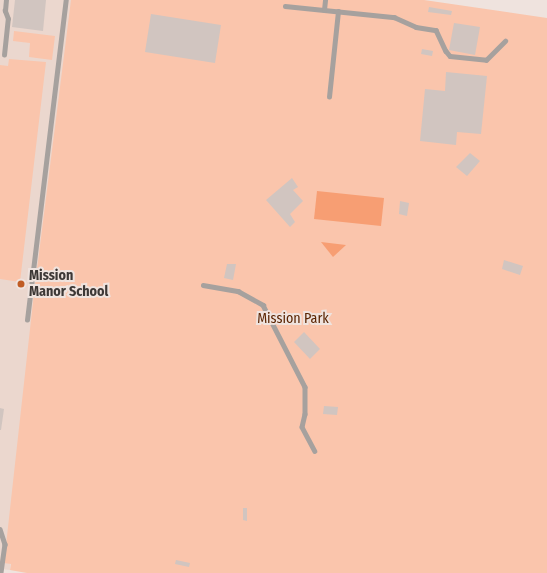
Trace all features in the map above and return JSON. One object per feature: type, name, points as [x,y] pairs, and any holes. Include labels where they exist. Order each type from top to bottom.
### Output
[{"type":"lane","points":[[4,55],[8,19],[5,11],[6,0]]},
{"type":"lane","points":[[28,320],[66,0]]},
{"type":"lane","points":[[324,10],[325,0]]},
{"type":"lane","points":[[285,6],[394,17],[416,27],[436,30],[450,56],[486,60],[505,41]]},
{"type":"lane","points":[[329,97],[338,11]]},
{"type":"lane","points":[[203,285],[238,292],[263,305],[305,387],[305,414],[302,427],[315,451]]},
{"type":"lane","points":[[0,529],[5,544],[1,573]]},
{"type":"shaded area","name":"Mission Manor School","points":[[0,0],[74,0],[10,570],[0,569]]},
{"type":"shaded area","points":[[317,191],[384,198],[381,226],[314,219]]},
{"type":"shaded area","points":[[321,242],[346,245],[333,257]]},
{"type":"green space","name":"Mission Park","points":[[71,0],[424,0],[547,18],[547,573],[27,573],[10,570],[11,564],[4,563],[34,293]]},
{"type":"green space","points":[[14,31],[55,36],[52,60],[29,57],[30,43],[13,41]]},
{"type":"green space","points":[[9,59],[46,62],[20,282],[0,279],[0,65],[8,66]]},
{"type":"building","points":[[15,0],[46,0],[43,31],[12,27]]},
{"type":"building","points":[[429,7],[452,11],[451,15],[428,12]]},
{"type":"building","points":[[151,14],[221,25],[215,63],[145,52]]},
{"type":"building","points":[[454,23],[480,27],[475,55],[449,50]]},
{"type":"building","points":[[422,49],[433,51],[432,56],[421,54]]},
{"type":"building","points":[[446,72],[487,76],[481,134],[457,132],[456,145],[420,141],[425,89],[445,91]]},
{"type":"building","points":[[470,153],[480,161],[467,176],[456,167]]},
{"type":"building","points":[[292,178],[298,187],[293,190],[303,201],[290,214],[295,222],[290,227],[266,200]]},
{"type":"building","points":[[400,201],[409,203],[407,216],[399,214]]},
{"type":"building","points":[[504,260],[523,266],[520,275],[502,269]]},
{"type":"building","points":[[227,264],[236,264],[233,280],[224,278]]},
{"type":"building","points":[[304,332],[320,349],[310,359],[294,342]]},
{"type":"building","points":[[324,406],[338,407],[337,415],[323,414]]},
{"type":"building","points":[[0,408],[4,409],[1,430],[0,430]]},
{"type":"building","points":[[243,508],[247,508],[247,521],[243,520]]},
{"type":"building","points":[[176,560],[190,563],[189,567],[175,564]]},
{"type":"place","name":"Mission Manor School","points":[[21,284]]}]
